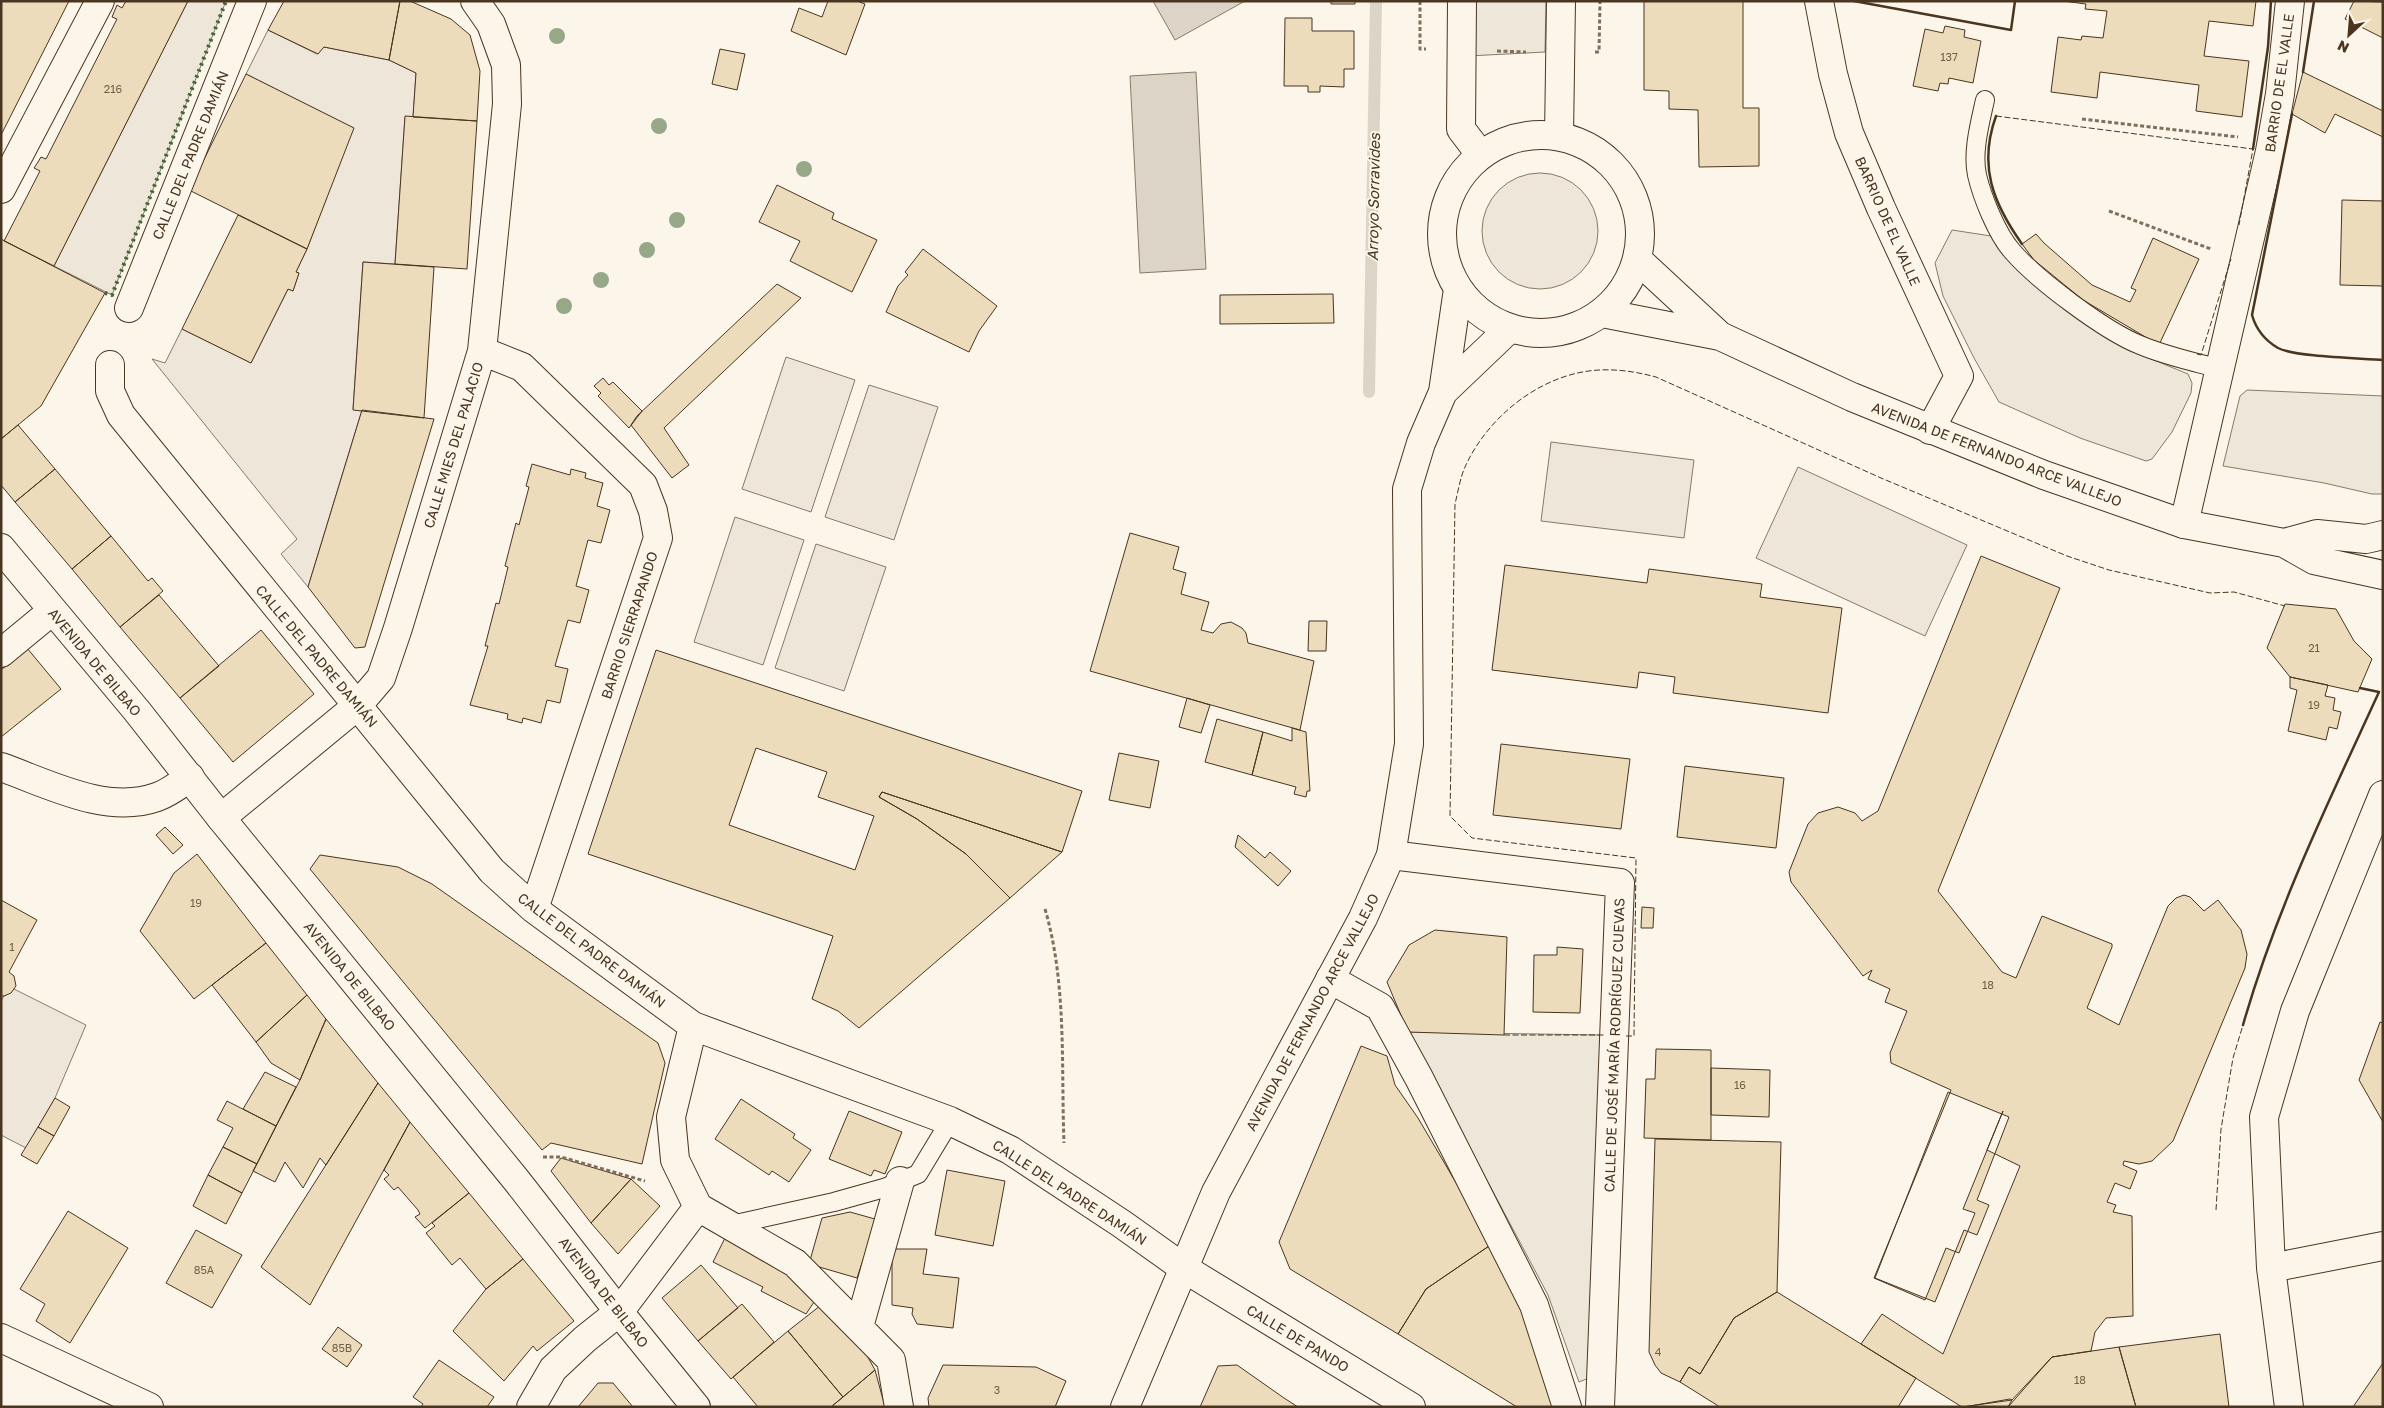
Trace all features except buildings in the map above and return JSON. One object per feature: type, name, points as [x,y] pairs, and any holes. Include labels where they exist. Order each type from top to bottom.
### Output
[{"type":"main road","points":[[1,189],[100,1]]},
{"type":"main road","name":"CALLE DEL PADRE DAMIÁN","points":[[129,308],[252,1]]},
{"type":"main road","name":"CALLE MIES DEL PALACIO","points":[[221,818],[335,722],[357,706],[381,678],[390,653],[482,350],[506,113],[506,65],[491,24],[475,1]]},
{"type":"main road","points":[[1462,1],[1461,129],[1480,154]]},
{"type":"main road","points":[[1559,136],[1561,1]]},
{"type":"main road","name":"BARRIO DE EL VALLE","points":[[1819,1],[1832,74],[1849,133],[1881,208],[1959,376],[1930,430]]},
{"type":"main road","name":"BARRIO DE EL VALLE","points":[[2184,524],[2272,140],[2280,94],[2290,1]]},
{"type":"main road","points":[[1532,134],[1559,136],[1586,144],[1608,160],[1626,181],[1638,206],[1642,233],[1638,260],[1625,290],[1602,313],[1573,328],[1541,334],[1509,329],[1480,313],[1458,289],[1445,262],[1441,232],[1446,202],[1459,176],[1480,154],[1504,141],[1523,136],[1532,134]]},
{"type":"main road","name":"AVENIDA DE FERNANDO ARCE VALLEJO","points":[[1638,260],[1720,336]]},
{"type":"main road","name":"AVENIDA DE FERNANDO ARCE VALLEJO","points":[[1125,1407],[1216,1192],[1363,918],[1391,855],[1409,744],[1407,489],[1421,443],[1443,392],[1458,289]]},
{"type":"main road","name":"AVENIDA DE FERNANDO ARCE VALLEJO","points":[[1602,313],[1720,336],[1852,397],[2044,475],[2184,524],[2284,543],[2314,560],[2378,578]]},
{"type":"main road","name":"AVENIDA DE FERNANDO ARCE VALLEJO","points":[[1443,392],[1509,329]]},
{"type":"main road","name":"BARRIO SIERRAPANDO","points":[[482,350],[522,367],[643,485],[653,511],[658,538],[534,909]]},
{"type":"main road","name":"CALLE DEL PADRE DAMIÁN","points":[[110,365],[110,391],[121,415],[492,871],[534,909],[693,1026],[950,1121],[1010,1150],[1184,1269]]},
{"type":"main road","name":"AVENIDA DE FERNANDO ARCE VALLEJO","points":[[2284,543],[2318,534],[2366,539],[2383,535]]},
{"type":"main road","name":"AVENIDA DE BILBAO","points":[[1,548],[190,777],[221,818],[517,1181],[696,1407]]},
{"type":"main road","points":[[1,654],[52,610]]},
{"type":"main road","points":[[1,767],[89,798],[118,802],[138,802],[157,797],[190,777]]},
{"type":"main road","points":[[2289,1407],[2271,1268],[2264,1117],[2295,1010],[2383,795]]},
{"type":"main road","name":"CALLE DE JOSÉ MARÍA RODRÍGUEZ CUEVAS","points":[[1391,855],[1620,883],[1600,1407]]},
{"type":"main road","points":[[1330,979],[1380,1007],[1458,1154],[1534,1305],[1567,1407]]},
{"type":"main road","points":[[693,1026],[671,1117],[676,1160],[695,1199],[730,1225],[795,1263],[859,1327],[891,1360],[899,1407]]},
{"type":"main road","points":[[859,1327],[900,1181]]},
{"type":"main road","points":[[531,1407],[553,1369],[585,1338],[619,1312],[695,1199]]},
{"type":"main road","points":[[2271,1268],[2383,1246]]},
{"type":"main road","name":"CALLE DE PANDO","points":[[1184,1269],[1411,1407]]},
{"type":"main road","points":[[1,1338],[149,1407]]},
{"type":"lane","points":[[1985,100],[1978,132],[1977,174],[1988,207],[2010,250],[2057,291],[2098,320],[2138,344],[2170,356],[2221,369]]},
{"type":"lane","points":[[730,1225],[834,1202],[918,1174],[950,1121]]},
{"type":"path","points":[[1599,52],[1600,1]]},
{"type":"path","points":[[2082,119],[2272,140]]},
{"type":"path","points":[[2108,211],[2245,260]]},
{"type":"path","points":[[1045,909],[1053,936],[1059,981],[1065,1187]]},
{"type":"path","points":[[517,1181],[545,1156],[553,1156],[640,1180],[695,1199]]},
{"type":"shaded area","points":[[188,1],[226,1],[112,295],[54,266]]},
{"type":"shaded area","points":[[1153,1],[1245,1],[1175,40]]},
{"type":"shaded area","points":[[1469,1],[1546,1],[1545,52],[1468,56]]},
{"type":"shaded area","points":[[268,30],[317,54],[324,47],[389,60],[416,73],[413,117],[405,117],[395,264],[363,262],[353,409],[362,410],[308,587],[281,554],[297,539],[152,359],[165,363],[182,329],[251,363],[288,289],[293,291],[299,273],[296,272],[307,249],[353,128],[246,74]]},
{"type":"shaded area","points":[[1196,72],[1206,269],[1140,273],[1130,76]]},
{"type":"shaded area","points":[[1540,173],[1562,178],[1581,190],[1593,209],[1598,231],[1593,253],[1581,272],[1562,284],[1540,289],[1518,284],[1499,272],[1487,253],[1482,231],[1487,209],[1499,190],[1518,178]]},
{"type":"shaded area","points":[[1952,230],[1991,236],[2028,279],[2070,313],[2132,351],[2188,374],[2192,383],[2191,393],[2172,432],[2152,459],[2146,461],[2080,438],[1999,402],[1974,358],[1943,296],[1935,263]]},
{"type":"shaded area","points":[[786,357],[855,380],[811,512],[742,489]]},
{"type":"shaded area","points":[[869,385],[938,407],[894,540],[825,517]]},
{"type":"shaded area","points":[[2247,390],[2383,396],[2383,494],[2372,494],[2324,483],[2223,466],[2240,396]]},
{"type":"shaded area","points":[[1551,442],[1694,460],[1684,538],[1541,521]]},
{"type":"shaded area","points":[[1798,467],[1967,545],[1925,636],[1756,558]]},
{"type":"shaded area","points":[[735,517],[804,540],[763,665],[694,642]]},
{"type":"shaded area","points":[[816,544],[886,567],[844,691],[775,668]]},
{"type":"shaded area","points":[[14,989],[86,1025],[55,1098],[26,1148],[1,1135],[1,1001],[4,996]]},
{"type":"shaded area","points":[[1408,1032],[1603,1035],[1589,1378],[1579,1382],[1548,1295]]},
{"type":"waterway","name":"Arroyo Sorravides","points":[[1369,392],[1376,1]]},
{"type":"hedge","points":[[105,293],[112,295],[226,1]]},
{"type":"fence","points":[[1996,116],[2253,149],[2239,225]]},
{"type":"fence","points":[[2197,354],[2201,355],[2231,259]]},
{"type":"fence","points":[[1626,1036],[1634,1036],[1636,858],[1472,838],[1450,816],[1455,504],[1463,471],[1475,448],[1502,415],[1519,400],[1557,379],[1578,373],[1614,370],[1656,377],[1881,478],[2067,556],[2109,570],[2210,593],[2234,592],[2285,606]]},
{"type":"fence","points":[[2216,1210],[2221,1129],[2233,1058],[2243,1025]]},
{"type":"fence","points":[[1504,1035],[1606,1035]]},
{"type":"wall","points":[[1854,1],[2011,30],[2015,1]]},
{"type":"wall","points":[[2253,149],[2268,47],[2271,1]]},
{"type":"wall","points":[[2303,72],[2314,1]]},
{"type":"wall","points":[[2292,114],[2252,315],[2259,330],[2269,342],[2286,351],[2383,360]]},
{"type":"wall","points":[[1996,116],[1988,151],[1991,183],[2003,214],[2022,244]]},
{"type":"wall","points":[[2243,1025],[2256,982],[2287,897],[2379,692],[2360,688]]}]
